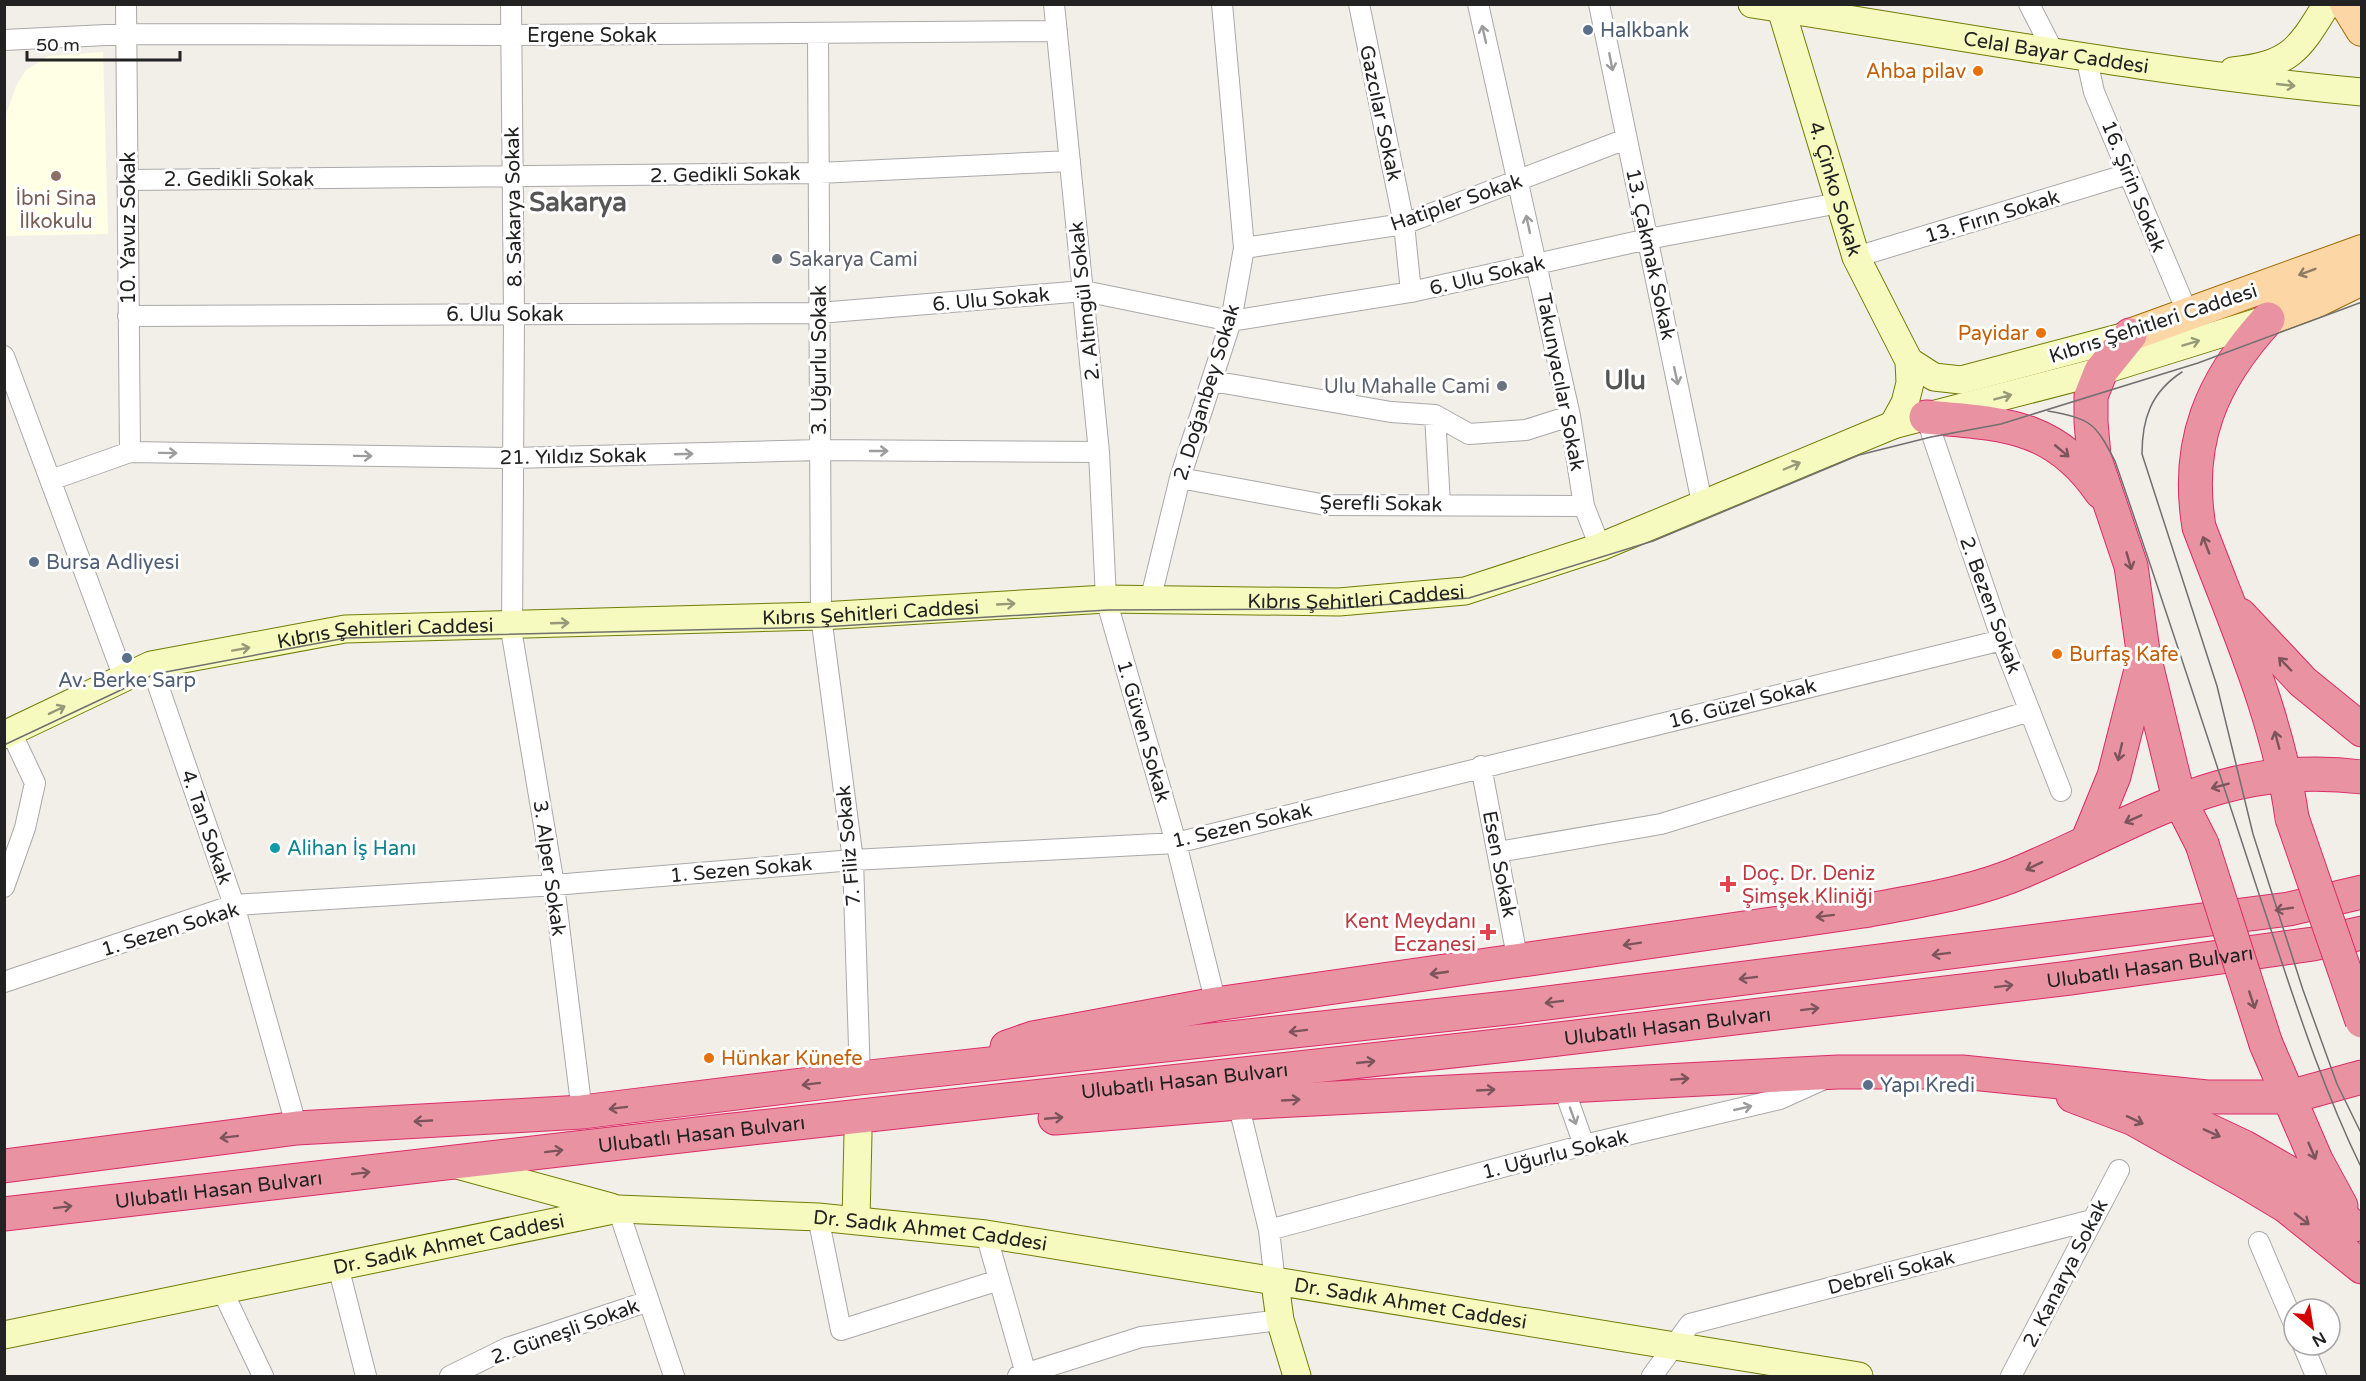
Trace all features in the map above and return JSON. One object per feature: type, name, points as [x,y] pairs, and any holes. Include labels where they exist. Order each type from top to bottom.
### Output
[{"type":"highway","points":[[2268,319],[2242,348],[2225,373],[2203,421],[2196,450],[2194,496],[2199,527],[2269,709],[2286,774],[2292,818],[2361,1022]]},
{"type":"highway","points":[[2130,335],[2101,371],[2091,396],[2094,456],[2131,566],[2144,658],[2179,799],[2202,844],[2266,1044],[2316,1160],[2357,1233]]},
{"type":"highway","points":[[1926,417],[2001,424],[2029,431],[2057,446],[2090,476],[2109,506]]},
{"type":"highway","points":[[2227,600],[2303,682],[2361,730]]},
{"type":"highway","points":[[2087,842],[2114,776],[2144,658]]},
{"type":"highway","points":[[932,1071],[1033,1038],[1216,1004],[1518,962],[1863,911],[1954,895],[2024,871],[2179,799],[2222,784],[2286,774],[2332,773],[2361,777]]},
{"type":"highway","name":"Ulubatlı Hasan Bulvarı","points":[[4,1166],[297,1128],[582,1112],[860,1078],[1527,1005],[2289,909],[2361,892]]},
{"type":"highway","name":"Ulubatlı Hasan Bulvarı","points":[[4,1214],[724,1131],[1381,1060],[2046,981],[2313,944],[2361,933]]},
{"type":"highway","points":[[724,1131],[858,1134],[1238,1103],[1838,1072],[1962,1072],[2207,1097],[2289,1097],[2361,1077]]},
{"type":"highway","points":[[2021,1077],[2134,1119],[2286,1206],[2361,1267]]},
{"type":"highway","points":[[2122,1089],[2244,1147],[2298,1178],[2357,1233]]},
{"type":"main road","name":"Celal Bayar Caddesi","points":[[1752,4],[2054,53],[2361,92]]},
{"type":"main road","points":[[2208,74],[2257,68],[2280,60],[2299,48],[2327,4]]},
{"type":"main road","points":[[2346,4],[2361,30]]},
{"type":"main road","name":"4. Çinko Sokak","points":[[1780,7],[1856,257],[1909,361]]},
{"type":"main road","name":"Kıbrıs Şehitleri Caddesi","points":[[1909,361],[1934,377],[1961,380],[2130,335],[2361,251]]},
{"type":"main road","points":[[2268,319],[2317,301],[2361,279]]},
{"type":"main road","name":"Kıbrıs Şehitleri Caddesi","points":[[8,734],[151,665],[345,630],[821,615],[1106,598],[1339,602],[1465,591],[1600,547],[1893,425],[2101,371],[2268,319]]},
{"type":"main road","points":[[1893,425],[1905,404],[1910,383],[1909,361]]},
{"type":"main road","points":[[856,1220],[858,1134]]},
{"type":"main road","points":[[448,1163],[618,1209]]},
{"type":"main road","name":"Dr. Sadık Ahmet Caddesi","points":[[4,1335],[618,1209],[818,1216],[986,1234],[1859,1377]]},
{"type":"main road","points":[[1275,1283],[1280,1320],[1297,1377]]},
{"type":"street","name":"10. Yavuz Sokak","points":[[126,4],[130,452]]},
{"type":"street","name":"8. Sakarya Sokak","points":[[511,4],[514,314],[512,625]]},
{"type":"street","name":"2. Altıngül Sokak","points":[[1054,4],[1099,452],[1106,598]]},
{"type":"street","name":"2. Doğanbey Sokak","points":[[1150,597],[1180,478],[1231,321],[1244,248],[1222,4]]},
{"type":"street","name":"Gazcılar Sokak","points":[[1359,4],[1404,224],[1411,292]]},
{"type":"street","name":"Takunyacılar Sokak","points":[[1478,4],[1570,416],[1584,506],[1600,547]]},
{"type":"street","name":"13. Çakmak Sokak","points":[[1599,4],[1702,503]]},
{"type":"street","points":[[2029,4],[2054,53]]},
{"type":"street","name":"Ergene Sokak","points":[[4,40],[127,34],[512,35],[1057,31]]},
{"type":"street","name":"3. Uğurlu Sokak","points":[[818,33],[821,615]]},
{"type":"street","name":"16. Şirin Sokak","points":[[2086,56],[2094,93],[2188,314]]},
{"type":"street","name":"Hatipler Sokak","points":[[1244,248],[1404,224],[1626,139]]},
{"type":"street","name":"2. Gedikli Sokak","points":[[127,180],[513,178],[819,173],[1070,161]]},
{"type":"street","name":"13. Fırın Sokak","points":[[1856,257],[2128,174]]},
{"type":"street","name":"6. Ulu Sokak","points":[[128,316],[819,314],[1084,291],[1231,321],[1411,292],[1648,239],[1839,203]]},
{"type":"street","points":[[4,356],[124,678]]},
{"type":"street","points":[[1212,381],[1391,412],[1435,416],[1470,434],[1526,430],[1570,416]]},
{"type":"street","points":[[1435,416],[1440,504]]},
{"type":"street","name":"2. Bezen Sokak","points":[[1926,417],[2002,640],[2061,791]]},
{"type":"street","name":"21. Yıldız Sokak","points":[[51,480],[130,452],[513,458],[819,450],[1099,452]]},
{"type":"street","name":"Şerefli Sokak","points":[[1180,478],[1326,505],[1584,506]]},
{"type":"street","name":"1. Güven Sokak","points":[[1106,598],[1176,843],[1216,1004]]},
{"type":"street","name":"7. Filiz Sokak","points":[[821,615],[853,860],[860,1078]]},
{"type":"street","name":"3. Alper Sokak","points":[[512,625],[554,885],[582,1112]]},
{"type":"street","name":"16. Güzel Sokak","points":[[1481,766],[2002,640]]},
{"type":"street","name":"4. Tan Sokak","points":[[151,665],[234,905],[297,1128]]},
{"type":"street","points":[[1498,852],[1660,824],[2030,711]]},
{"type":"street","points":[[4,887],[25,828],[35,783],[8,734]]},
{"type":"street","name":"1. Sezen Sokak","points":[[4,982],[234,905],[554,885],[853,860],[1176,843],[1481,766]]},
{"type":"street","name":"Esen Sokak","points":[[1481,766],[1518,962]]},
{"type":"street","name":"1. Uğurlu Sokak","points":[[1269,1230],[1584,1145],[1780,1099],[1838,1072]]},
{"type":"street","points":[[1563,1086],[1584,1145]]},
{"type":"street","points":[[1238,1103],[1269,1230],[1275,1283]]},
{"type":"street","name":"2. Kanarya Sokak","points":[[2012,1377],[2119,1170]]},
{"type":"street","points":[[618,1209],[674,1377]]},
{"type":"street","points":[[818,1216],[842,1330],[999,1280]]},
{"type":"street","name":"Debreli Sokak","points":[[1674,1347],[1690,1324],[2092,1220]]},
{"type":"street","points":[[986,1234],[1022,1375],[1141,1336],[1280,1320]]},
{"type":"street","points":[[2259,1242],[2282,1297]]},
{"type":"street","points":[[338,1266],[366,1377]]},
{"type":"street","points":[[222,1290],[262,1377]]},
{"type":"street","name":"2. Güneşli Sokak","points":[[450,1377],[507,1348],[649,1301]]},
{"type":"street","points":[[1652,1377],[1674,1347]]},
{"type":"street","points":[[2308,1357],[2316,1377]]},
{"type":"shaded area","name":"İbni Sina İlkokulu","points":[[103,52],[108,234],[5,236],[5,117],[16,86],[26,70],[49,56]]},
{"type":"tram line","points":[[4,745],[155,674],[346,638],[822,627],[1108,610],[1329,609],[1469,598],[1653,541],[1859,455],[1931,437],[2001,424],[2198,363],[2362,302]]},
{"type":"tram line","points":[[2182,372],[2163,388],[2150,407],[2144,429],[2142,454],[2217,686],[2253,834],[2303,990],[2337,1084],[2362,1135]]},
{"type":"tram line","points":[[2048,411],[2074,417],[2090,425],[2102,438],[2115,461],[2319,1069],[2362,1169]]},
{"type":"place","name":"Halkbank","points":[[1588,30]]},
{"type":"place","name":"Ahba pilav","points":[[1978,71]]},
{"type":"place","name":"İbni Sina İlkokulu","points":[[56,176]]},
{"type":"place","name":"Sakarya Cami","points":[[777,259]]},
{"type":"place","name":"Payidar","points":[[2041,333]]},
{"type":"place","name":"Ulu Mahalle Cami","points":[[1502,386]]},
{"type":"place","name":"Bursa Adliyesi","points":[[34,562]]},
{"type":"place","name":"Burfaş Kafe","points":[[2057,654]]},
{"type":"place","name":"Av. Berke Sarp","points":[[127,658]]},
{"type":"place","name":"Alihan İş Hanı","points":[[275,848]]},
{"type":"place","name":"Doç. Dr. Deniz Şimşek Kliniği","points":[[1728,884]]},
{"type":"place","name":"Kent Meydanı Eczanesi","points":[[1488,932]]},
{"type":"place","name":"Hünkar Künefe","points":[[709,1058]]},
{"type":"place","name":"Yapı Kredi","points":[[1868,1085]]},
{"type":"district","name":"Sakarya","points":[[578,202]]},
{"type":"district","name":"Ulu","points":[[1625,380]]}]
